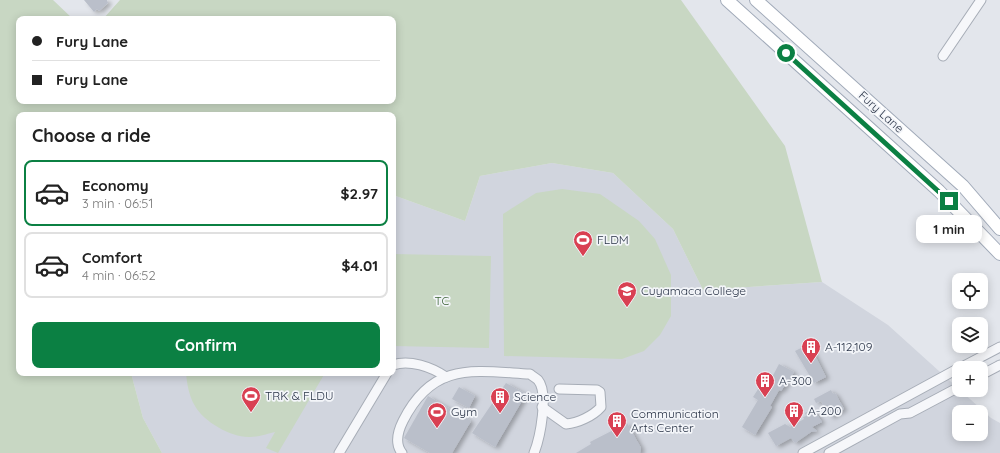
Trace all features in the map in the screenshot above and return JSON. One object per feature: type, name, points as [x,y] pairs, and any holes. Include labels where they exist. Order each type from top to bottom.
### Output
[{"type":"main road","name":"Fury Lane","points":[[727,0],[939,191],[1000,254]]},
{"type":"main road","name":"Fury Lane","points":[[756,0],[963,186],[1000,229]]},
{"type":"street","points":[[943,56],[981,0]]},
{"type":"street","points":[[973,361],[1000,347]]},
{"type":"street","points":[[396,364],[403,361],[421,365],[446,377]]},
{"type":"street","points":[[988,371],[1000,365]]},
{"type":"street","points":[[402,453],[399,449],[397,434],[404,420],[424,392],[439,379],[468,371],[530,374],[538,380],[542,391],[542,407],[540,439],[534,453]]},
{"type":"street","points":[[803,453],[952,372]]},
{"type":"street","points":[[339,453],[385,376]]},
{"type":"street","points":[[542,407],[566,424],[585,418],[596,412],[601,407],[600,392],[597,390],[559,389]]},
{"type":"street","points":[[829,453],[900,414],[910,413],[952,391]]},
{"type":"shaded area","name":"Cuyamaca College","points":[[552,163],[613,173],[673,229],[703,290],[822,282],[888,325],[952,383],[952,397],[968,397],[977,405],[952,405],[952,441],[988,441],[988,415],[1000,423],[1000,453],[162,453],[143,418],[132,376],[396,376],[396,196],[465,221],[480,176]]},
{"type":"green space","points":[[0,0],[53,0],[70,16],[16,16],[16,104],[396,104],[396,16],[106,16],[120,0],[681,0],[785,146],[822,282],[703,290],[673,229],[613,173],[552,163],[480,176],[465,221],[396,196],[396,112],[16,112],[16,376],[132,376],[143,418],[162,453],[0,453]]},
{"type":"green space","name":"FLDM","points":[[562,189],[600,194],[639,221],[655,239],[671,275],[671,316],[660,335],[644,351],[622,359],[504,356],[503,214],[536,193]]},
{"type":"green space","name":"TC","points":[[396,254],[491,256],[489,348],[396,346]]},
{"type":"green space","name":"TRK & FLDU","points":[[186,376],[323,376],[278,453],[266,448],[275,432],[243,437],[219,428],[205,418],[195,406],[188,386]]},
{"type":"building","points":[[84,0],[107,0],[108,3],[99,11],[97,9],[94,12]]},
{"type":"building","name":"A-112,109","points":[[809,344],[826,377],[814,383],[795,351]]},
{"type":"building","name":"A-300","points":[[779,364],[794,372],[781,391],[779,390],[770,406],[772,407],[755,435],[742,427],[758,400],[753,397],[764,380],[769,383]]},
{"type":"building","name":"Science","points":[[506,383],[526,394],[495,447],[472,433]]},
{"type":"building","points":[[459,387],[475,396],[469,408],[452,399]]},
{"type":"building","points":[[831,390],[833,394],[835,393],[844,409],[831,417],[821,401],[816,403],[814,399]]},
{"type":"building","name":"Gym","points":[[428,396],[471,421],[452,453],[430,453],[404,438]]},
{"type":"building","name":"A-200","points":[[813,409],[822,422],[812,427],[817,431],[811,432],[795,443],[791,438],[776,446],[768,433],[785,424],[790,427],[804,419],[803,417],[806,416],[805,413]]},
{"type":"building","name":"Communication Arts Center","points":[[627,423],[641,448],[640,453],[576,453],[591,444],[590,442]]},
{"type":"place","name":"FLDM","points":[[583,257]]},
{"type":"place","name":"Cuyamaca College","points":[[627,308]]},
{"type":"place","name":"A-112,109","points":[[811,364]]},
{"type":"place","name":"A-300","points":[[765,398]]},
{"type":"place","name":"TRK & FLDU","points":[[251,413]]},
{"type":"place","name":"Science","points":[[500,414]]},
{"type":"place","name":"A-200","points":[[794,428]]},
{"type":"place","name":"Gym","points":[[437,429]]},
{"type":"place","name":"Communication Arts Center","points":[[617,438]]},
{"type":"route","points":[[786,53],[949,201]]}]
